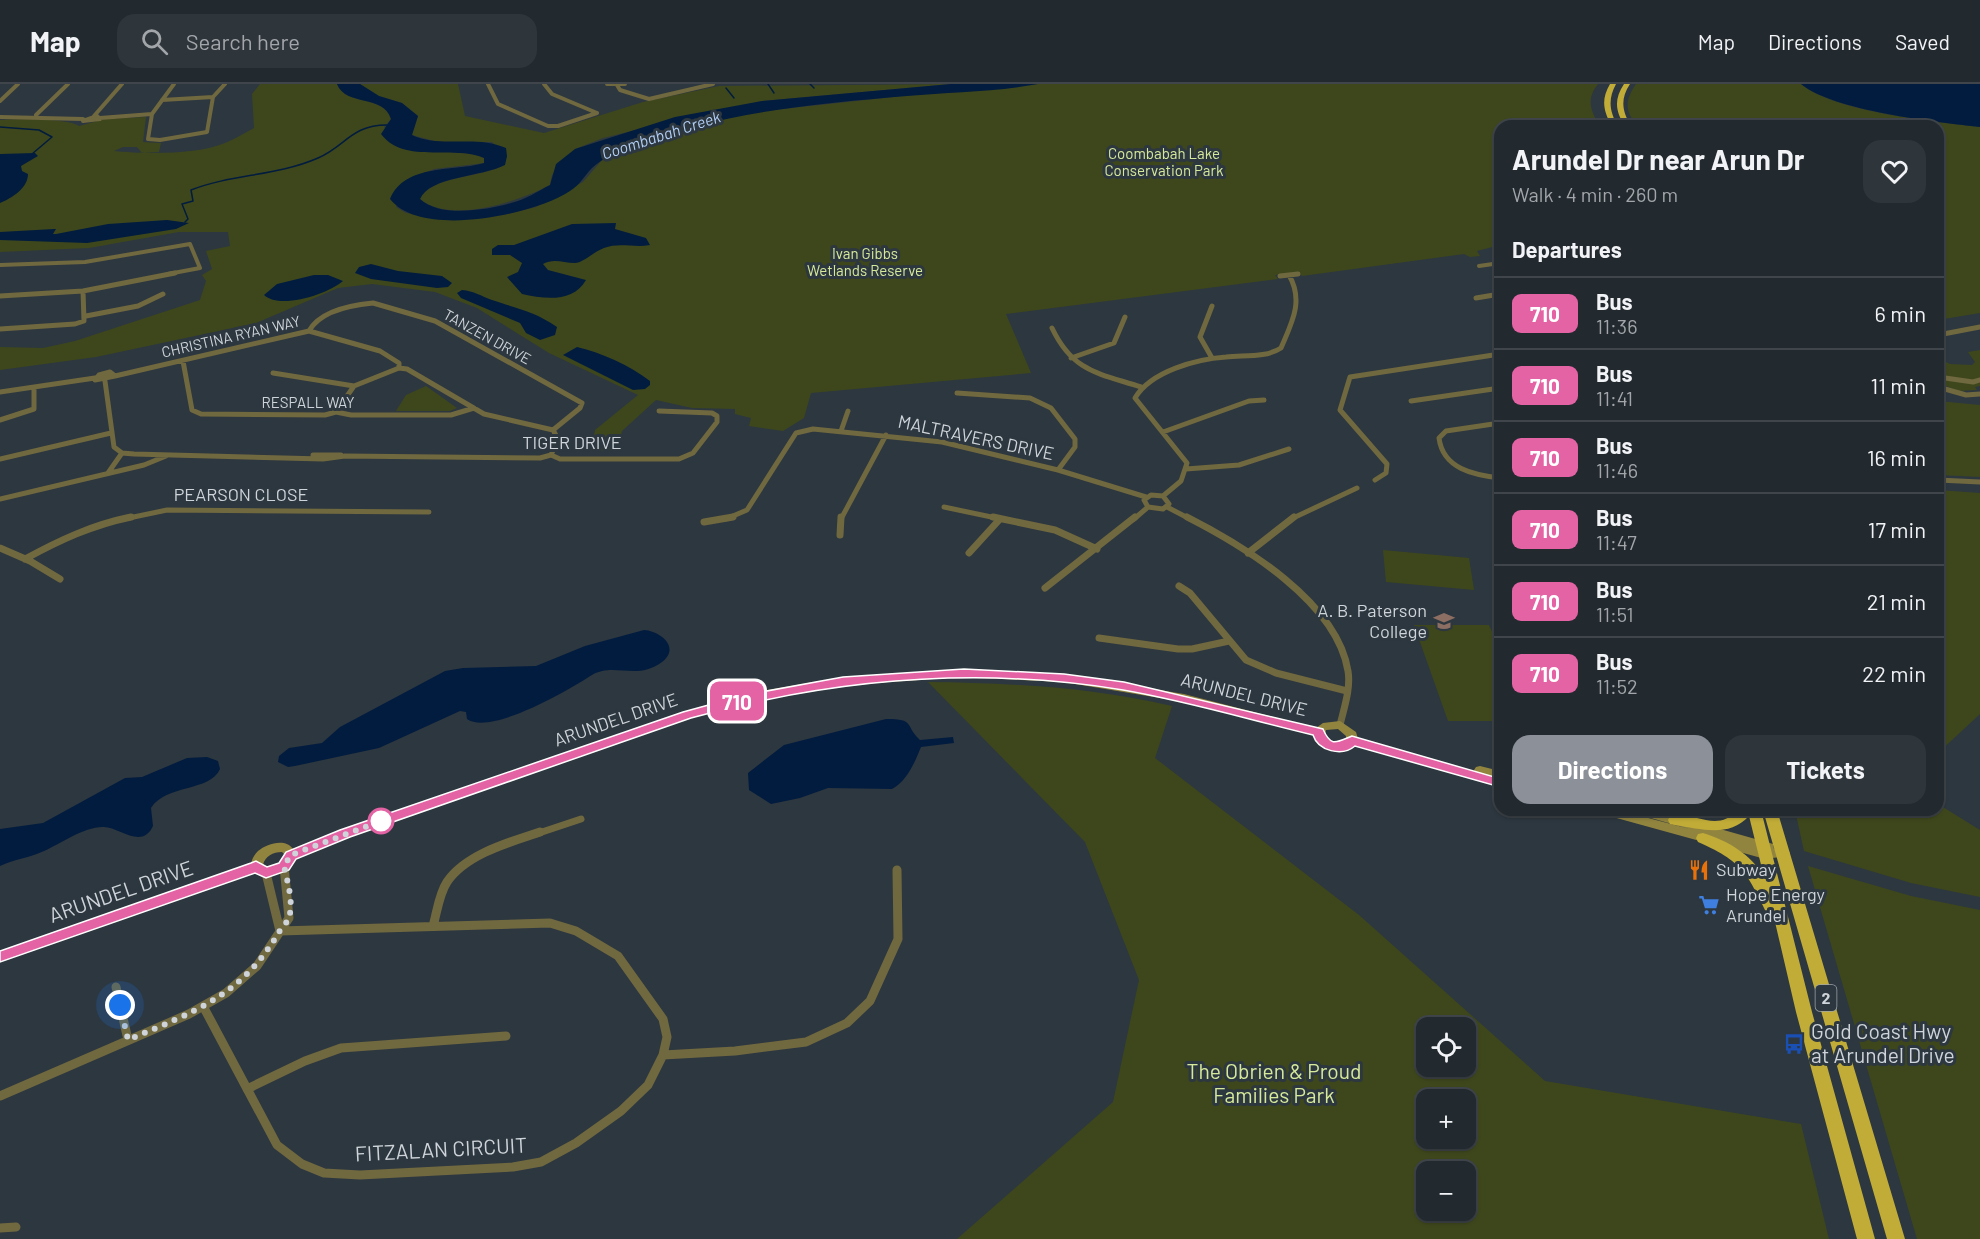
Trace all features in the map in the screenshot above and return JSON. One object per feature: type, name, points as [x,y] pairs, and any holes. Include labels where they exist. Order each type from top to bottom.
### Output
[{"type":"highway","points":[[1612,120],[1606,107],[1606,95],[1613,84]]},
{"type":"highway","points":[[1625,120],[1618,105],[1621,93],[1627,84]]},
{"type":"highway","points":[[1675,820],[1727,825],[1741,816]]},
{"type":"highway","name":"2","points":[[1756,816],[1866,1239]]},
{"type":"highway","name":"2","points":[[1772,816],[1896,1239]]},
{"type":"highway","points":[[1703,838],[1731,849],[1743,859],[1757,877],[1786,933]]},
{"type":"main road","name":"ARUNDEL DRIVE","points":[[0,956],[288,861],[354,830],[687,715],[739,700],[843,681],[964,673],[1064,678],[1184,698],[1319,732]]},
{"type":"main road","points":[[1340,725],[1352,735],[1352,741],[1346,747],[1330,746],[1320,738],[1319,732],[1323,727],[1340,725]]},
{"type":"main road","points":[[1352,741],[1447,765],[1494,774]]},
{"type":"main road","points":[[1447,765],[1494,781]]},
{"type":"main road","points":[[1634,816],[1656,820],[1675,820],[1764,849]]},
{"type":"main road","points":[[1648,816],[1703,838],[1784,853]]},
{"type":"main road","points":[[261,870],[257,860],[263,853],[274,848],[286,848],[288,861]]},
{"type":"street","points":[[1,99],[18,84]]},
{"type":"street","points":[[35,116],[68,84]]},
{"type":"street","points":[[0,117],[35,116],[83,119],[94,116],[122,84]]},
{"type":"street","points":[[174,84],[152,114],[149,140],[200,135],[209,129],[213,97],[225,84]]},
{"type":"street","points":[[488,84],[498,104],[550,126],[597,113],[552,94],[544,84]]},
{"type":"street","points":[[607,84],[625,84]]},
{"type":"street","points":[[617,85],[620,90],[650,99],[713,84]]},
{"type":"street","points":[[162,100],[213,97]]},
{"type":"street","points":[[83,119],[88,122],[100,118],[152,114]]},
{"type":"street","points":[[94,116],[100,118]]},
{"type":"street","points":[[0,266],[85,262],[186,243],[190,244],[200,268],[83,291],[0,296]]},
{"type":"street","points":[[1480,264],[1486,266],[1494,264]]},
{"type":"street","points":[[1280,276],[1298,274]]},
{"type":"street","points":[[1289,275],[1297,285],[1299,301],[1281,348],[1266,354],[1212,358],[1149,381],[1137,390],[1135,398],[1183,455],[1187,463],[1181,481],[1163,496],[1146,497],[1144,500],[1148,507],[1158,509],[1167,507],[1198,522],[1248,553],[1305,598],[1332,628],[1348,671],[1347,691],[1340,725]]},
{"type":"street","points":[[0,329],[75,324],[84,321],[86,316],[83,291]]},
{"type":"street","points":[[86,316],[138,306],[163,294]]},
{"type":"street","points":[[1476,298],[1494,295]]},
{"type":"street","name":"TANZEN DRIVE","points":[[309,331],[315,321],[364,303],[373,303],[435,321],[582,403],[580,408],[553,430]]},
{"type":"street","points":[[1212,306],[1200,337],[1212,358]]},
{"type":"street","points":[[1071,358],[1114,343],[1122,330],[1125,317]]},
{"type":"street","points":[[1944,334],[1980,327]]},
{"type":"street","points":[[1052,328],[1065,352],[1071,358],[1090,370],[1141,387]]},
{"type":"street","name":"CHRISTINA RYAN WAY","points":[[115,376],[309,331],[380,351],[399,363],[399,368],[407,369],[484,414],[553,430]]},
{"type":"street","points":[[1375,480],[1386,473],[1387,464],[1340,410],[1350,377],[1357,374],[1494,355]]},
{"type":"street","name":"RESPALL WAY","points":[[183,360],[192,410],[201,414],[325,415],[336,412],[351,415],[451,416],[474,408]]},
{"type":"street","points":[[273,373],[354,386],[399,368]]},
{"type":"street","points":[[0,392],[95,378],[106,373],[115,376]]},
{"type":"street","points":[[95,378],[97,381],[105,381],[115,376]]},
{"type":"street","points":[[1944,378],[1973,382],[1980,380]]},
{"type":"street","points":[[105,381],[114,447],[122,453],[106,474]]},
{"type":"street","points":[[336,412],[354,386]]},
{"type":"street","points":[[0,420],[34,409],[34,387]]},
{"type":"street","points":[[1411,401],[1494,389]]},
{"type":"street","points":[[1944,389],[1966,395],[1980,394]]},
{"type":"street","points":[[957,393],[1030,398],[1051,408],[1075,439],[1075,447],[1058,470]]},
{"type":"street","points":[[1163,432],[1249,401],[1264,400]]},
{"type":"street","name":"TIGER DRIVE","points":[[122,453],[299,456],[323,459],[345,456],[540,458],[551,455],[560,459],[679,459],[693,453],[717,422],[717,416],[712,413],[659,411]]},
{"type":"street","points":[[841,431],[848,411]]},
{"type":"street","points":[[1494,424],[1446,431],[1439,435],[1438,441],[1458,470],[1494,477]]},
{"type":"street","name":"MALTRAVERS DRIVE","points":[[704,522],[731,518],[747,510],[796,433],[813,429],[942,442],[1058,470],[1146,497]]},
{"type":"street","points":[[551,455],[558,439],[553,430]]},
{"type":"street","points":[[0,459],[111,433]]},
{"type":"street","points":[[840,535],[841,516],[886,435]]},
{"type":"street","points":[[1186,469],[1220,470],[1243,466],[1289,448]]},
{"type":"street","name":"TIGER DRIVE","points":[[0,499],[150,464],[170,455]]},
{"type":"street","points":[[1944,480],[1980,482]]},
{"type":"street","points":[[1248,553],[1290,519],[1357,488]]},
{"type":"street","points":[[1163,496],[1169,501],[1167,507]]},
{"type":"street","points":[[944,507],[1055,530],[1097,549]]},
{"type":"street","points":[[1045,588],[1148,507]]},
{"type":"street","name":"PEARSON CLOSE","points":[[26,559],[71,534],[98,524],[167,510],[429,512]]},
{"type":"street","points":[[969,552],[1000,519]]},
{"type":"street","points":[[0,548],[26,559],[60,579]]},
{"type":"street","points":[[1179,586],[1190,593],[1246,660],[1276,673],[1347,691]]},
{"type":"street","points":[[1099,638],[1178,649],[1192,649],[1229,641]]},
{"type":"street","points":[[433,927],[447,881],[461,866],[482,855],[581,819]]},
{"type":"street","points":[[0,1096],[203,1006],[226,993],[258,966],[289,918],[288,861]]},
{"type":"street","points":[[261,870],[280,931]]},
{"type":"street","points":[[663,1055],[735,1051],[806,1042],[847,1023],[870,1001],[898,939],[897,870]]},
{"type":"street","name":"FITZALAN CIRCUIT","points":[[203,1006],[277,1145],[302,1164],[324,1173],[360,1175],[513,1167],[541,1162],[576,1143],[621,1111],[648,1085],[663,1055],[668,1037],[663,1019],[618,956],[598,942],[550,922],[280,931]]},
{"type":"street","points":[[116,987],[128,1040]]},
{"type":"street","points":[[247,1089],[305,1061],[341,1048],[506,1036]]},
{"type":"street","points":[[0,1228],[16,1227]]},
{"type":"green space","points":[[260,84],[337,84],[348,96],[373,103],[387,111],[391,119],[384,127],[400,148],[475,154],[484,158],[485,163],[434,169],[405,181],[396,207],[406,213],[450,220],[507,214],[536,207],[583,182],[603,159],[658,136],[747,113],[1037,84],[1598,84],[1591,100],[1597,120],[1494,120],[1494,247],[1477,251],[1480,256],[1470,257],[1464,254],[1302,276],[1298,272],[1275,275],[1278,279],[1006,314],[1031,373],[811,393],[804,418],[783,431],[749,426],[751,418],[735,414],[735,409],[692,408],[656,400],[622,431],[617,450],[591,451],[595,430],[638,395],[549,353],[477,308],[435,292],[372,284],[338,288],[256,323],[96,357],[0,370],[0,347],[43,348],[75,341],[200,300],[206,281],[202,275],[212,269],[206,251],[230,246],[228,232],[179,232],[89,248],[0,252],[0,120],[53,120],[79,126],[105,119],[146,117],[143,142],[161,143],[159,152],[146,153],[185,152],[213,147],[254,128],[252,94]],"holes":[[[123,147],[137,147],[142,153],[114,151]]]},
{"type":"green space","points":[[360,84],[458,84],[465,116],[544,133],[643,102],[719,86],[951,84],[762,101],[603,138],[575,149],[552,175],[550,185],[521,198],[485,208],[449,210],[433,207],[420,199],[434,186],[504,165],[507,156],[492,142],[438,142],[412,135],[418,116],[402,103],[379,96]]},
{"type":"green space","points":[[1636,84],[1801,84],[1816,94],[1837,102],[1861,109],[1921,120],[1632,120],[1628,111],[1630,95]]},
{"type":"green space","points":[[1944,123],[1980,127],[1980,313],[1944,319]]},
{"type":"green space","points":[[1980,350],[1980,386],[1975,387],[1977,390],[1959,391],[1944,385],[1944,361],[1950,364],[1972,365],[1975,362],[1968,352]]},
{"type":"green space","points":[[426,386],[457,408],[450,411],[396,411],[406,395]]},
{"type":"green space","points":[[1944,402],[1980,405],[1980,477],[1944,475]]},
{"type":"green space","points":[[1944,490],[1980,493],[1980,714],[1944,747]]},
{"type":"green space","points":[[1383,550],[1469,558],[1474,590],[1386,582]]},
{"type":"green space","points":[[1414,625],[1489,625],[1494,636],[1494,721],[1448,721]]},
{"type":"green space","name":"The Obrien & Proud Families Park","points":[[928,682],[1051,687],[1111,694],[1172,706],[1155,758],[1359,915],[1473,1017],[1416,1017],[1416,1077],[1476,1077],[1476,1019],[1545,1081],[1801,1124],[1829,1239],[957,1239],[1113,1102],[1139,980],[1085,842]]},
{"type":"green space","points":[[1944,808],[1980,830],[1980,897],[1911,883],[1804,851],[1796,816],[1944,816]]},
{"type":"green space","points":[[1808,866],[1911,896],[1980,910],[1980,1239],[1917,1239]]},
{"type":"water","name":"Coombabah Creek","points":[[337,84],[360,84],[379,96],[402,103],[418,116],[412,135],[435,141],[482,142],[506,148],[505,165],[445,181],[426,191],[420,199],[439,209],[464,211],[501,206],[526,198],[550,185],[556,164],[575,149],[675,117],[762,101],[951,84],[1038,84],[1005,89],[800,107],[695,126],[613,154],[592,168],[573,189],[553,200],[505,215],[451,220],[426,218],[405,211],[390,199],[397,187],[418,174],[472,166],[484,163],[484,158],[471,154],[415,152],[402,149],[381,134],[391,119],[387,111],[381,106],[348,96]]},
{"type":"water","points":[[1801,84],[1980,84],[1980,127],[1944,122],[1944,120],[1886,114],[1816,93]]},
{"type":"water","points":[[35,153],[38,156],[21,166],[22,171],[28,174],[25,184],[14,195],[0,203],[0,154]]},
{"type":"water","points":[[167,220],[189,223],[176,229],[87,243],[0,240],[0,232],[56,229],[53,234],[56,234],[108,224]]},
{"type":"water","points":[[616,223],[615,229],[646,238],[650,245],[610,246],[578,262],[555,261],[543,264],[548,270],[586,280],[574,293],[566,296],[549,298],[522,294],[507,277],[518,272],[522,263],[510,255],[492,255],[492,249],[498,245],[514,245],[572,224]]},
{"type":"water","points":[[371,264],[398,271],[442,276],[452,283],[448,287],[437,288],[371,279],[355,273],[359,267]]},
{"type":"water","points":[[314,275],[328,275],[343,281],[327,291],[292,301],[271,299],[264,295],[277,284]]},
{"type":"water","points":[[462,290],[541,317],[557,327],[555,335],[540,340],[526,333],[520,323],[461,298],[457,293]]},
{"type":"water","points":[[577,347],[606,356],[624,365],[650,381],[650,385],[645,389],[633,390],[563,355]]},
{"type":"water","points":[[644,630],[656,633],[669,646],[667,656],[653,667],[635,671],[600,671],[530,709],[494,721],[478,723],[467,719],[466,712],[460,711],[379,748],[288,767],[278,762],[279,756],[289,748],[322,743],[340,727],[445,671],[463,668],[536,666],[585,646]]},
{"type":"water","points":[[886,719],[906,722],[920,740],[953,737],[954,743],[921,747],[906,776],[892,789],[828,788],[800,798],[771,804],[749,790],[748,773],[784,745]]},
{"type":"water","points":[[207,757],[218,761],[220,769],[215,776],[158,800],[151,808],[153,826],[143,836],[130,836],[110,828],[97,827],[81,832],[39,853],[0,866],[0,829],[43,823],[125,778],[142,777],[187,758]]},
{"type":"waterway","points":[[768,84],[774,93]]},
{"type":"waterway","points":[[810,84],[814,88]]},
{"type":"waterway","points":[[726,88],[734,98]]},
{"type":"waterway","points":[[185,222],[188,219],[182,204],[193,201],[191,190],[302,164],[328,153],[365,128],[387,125]]},
{"type":"waterway","points":[[0,127],[39,130],[52,137],[32,154]]},
{"type":"bus line","name":"710","points":[[0,956],[187,889],[256,867],[266,873],[284,866],[291,855],[345,834],[687,715],[745,699],[843,681],[964,673],[1064,678],[1124,686],[1184,698],[1319,732],[1320,738],[1330,746],[1346,747],[1352,741],[1447,765],[1494,781]]},
{"type":"place","name":"A. B. Paterson College","points":[[1444,621]]},
{"type":"place","name":"Subway","points":[[1699,870]]},
{"type":"place","name":"Hope Energy Arundel","points":[[1709,905]]},
{"type":"place","name":"Gold Coast Hwy at Arundel Drive","points":[[1794,1044]]},
{"type":"route","points":[[120,1005],[128,1040],[189,1014],[226,993],[258,966],[289,918],[289,895],[284,866],[291,855],[381,821]]},
{"type":"park label","name":"Coombabah Lake Conservation Park","points":[[1164,162]]},
{"type":"park label","name":"Ivan Gibbs Wetlands Reserve","points":[[865,262]]}]
